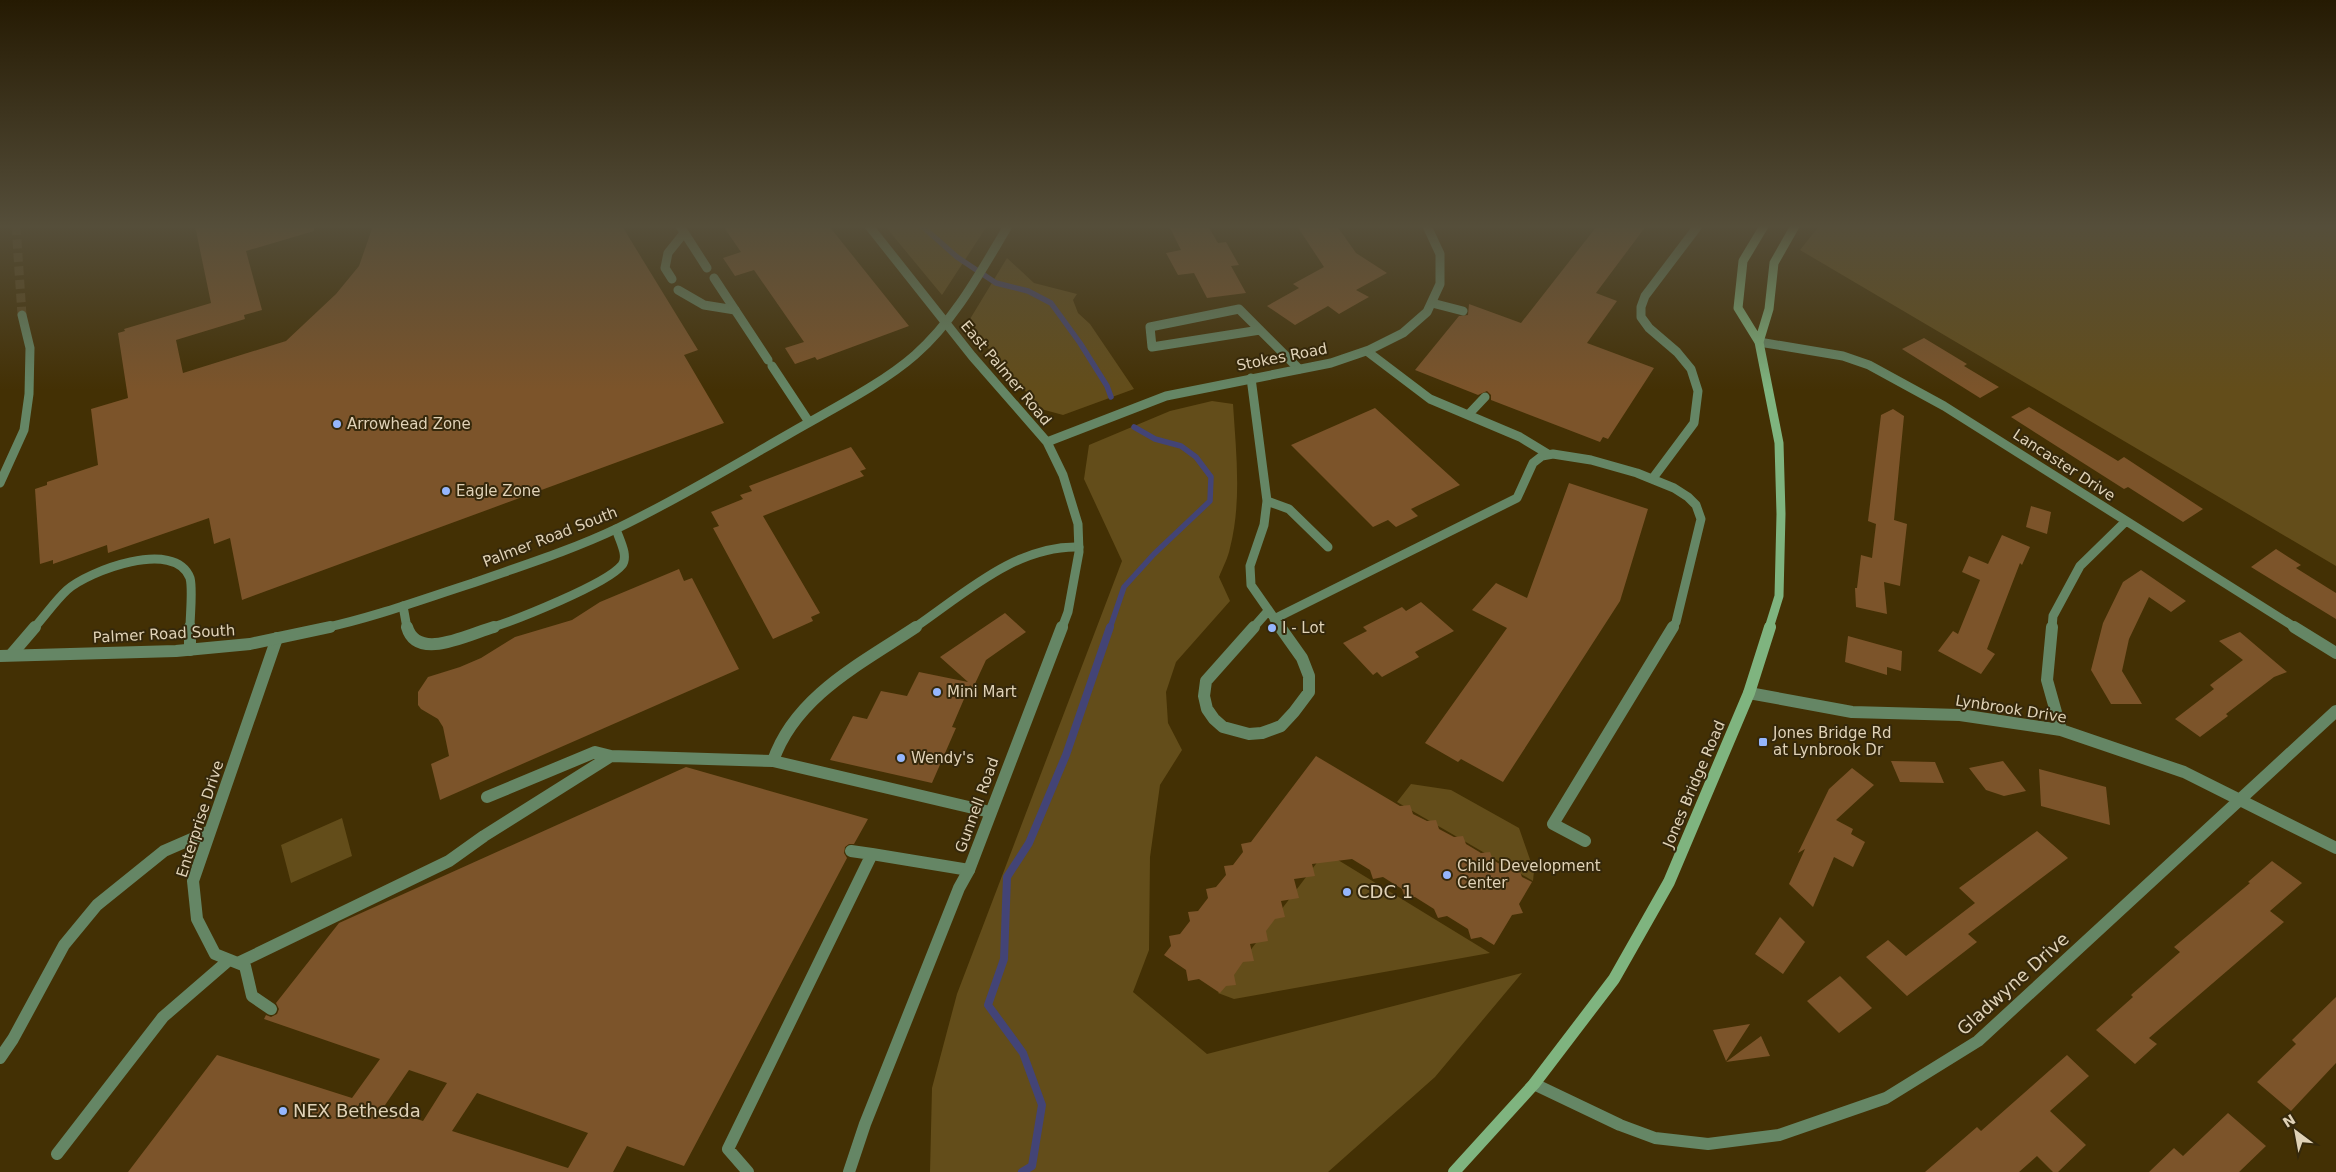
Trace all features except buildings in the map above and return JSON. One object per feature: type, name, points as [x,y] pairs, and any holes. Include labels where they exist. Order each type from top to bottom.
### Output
[{"type":"main road","name":"Jones Bridge Road","points":[[1454,1172],[1534,1084],[1614,979],[1669,882],[1749,693],[1779,596],[1781,514],[1779,443],[1759,342],[1738,308],[1741,281]]},
{"type":"main road","name":"Jones Bridge Road","points":[[1759,342],[1769,309],[1772,281]]},
{"type":"street","points":[[716,281],[809,422]]},
{"type":"street","name":"East Palmer Road","points":[[912,281],[972,356],[1047,442]]},
{"type":"street","name":"Palmer Road South","points":[[0,656],[190,650],[250,644],[365,619],[522,566],[616,529],[679,497],[886,376],[915,355],[944,324],[975,281]]},
{"type":"street","name":"Stokes Road","points":[[1047,442],[1154,400],[1200,387],[1299,369],[1368,352],[1401,335],[1416,323],[1432,303],[1439,289],[1440,281]]},
{"type":"street","points":[[1653,478],[1694,423],[1698,391],[1691,369],[1677,352],[1649,328],[1642,317],[1641,307],[1645,296],[1657,281]]},
{"type":"street","points":[[678,290],[704,305],[735,310]]},
{"type":"street","points":[[1432,303],[1464,311]]},
{"type":"street","points":[[1260,330],[1152,347],[1150,327],[1238,309],[1260,330],[1299,369]]},
{"type":"street","points":[[0,483],[24,430],[29,394],[30,348],[22,315]]},
{"type":"street","name":"Lancaster Drive","points":[[1759,342],[1843,356],[1869,364],[1944,406],[2125,522],[2336,653]]},
{"type":"street","points":[[1368,352],[1428,398],[1512,432],[1530,441],[1548,454],[1567,456],[1653,478],[1685,494],[1697,505],[1701,519],[1676,622],[1553,824],[1585,841]]},
{"type":"street","points":[[1251,378],[1267,501],[1264,526],[1250,566],[1251,585],[1271,615],[1302,658],[1309,676],[1309,692],[1288,719],[1278,728],[1264,733],[1234,732],[1221,726],[1210,716],[1204,705],[1204,687],[1206,681],[1271,615],[1517,498],[1534,463],[1548,454]]},
{"type":"street","points":[[1468,415],[1485,398]]},
{"type":"street","name":"Gunnell Road","points":[[849,1172],[865,1124],[959,888],[969,870],[1068,612],[1075,581],[1078,524],[1071,494],[1047,442]]},
{"type":"street","points":[[1267,501],[1289,509],[1328,547]]},
{"type":"street","points":[[2061,730],[2047,680],[2053,616],[2080,566],[2125,522]]},
{"type":"street","points":[[403,606],[410,637],[419,645],[431,646],[506,623],[566,598],[594,584],[622,565],[625,555],[616,529]]},
{"type":"street","points":[[773,761],[779,743],[792,722],[827,687],[1012,561],[1036,550],[1058,546],[1078,547]]},
{"type":"street","points":[[11,655],[67,590],[87,577],[109,567],[131,561],[152,559],[170,562],[183,568],[190,579],[190,650]]},
{"type":"street","name":"Enterprise Drive","points":[[271,1009],[252,996],[245,966],[215,954],[197,919],[193,881],[277,638]]},
{"type":"street","name":"Lynbrook Drive","points":[[1749,693],[1852,712],[1960,714],[2061,730],[2184,772],[2336,848]]},
{"type":"street","name":"Gladwyne Drive","points":[[1534,1084],[1620,1125],[1655,1138],[1708,1144],[1779,1135],[1886,1098],[1978,1042],[2336,711]]},
{"type":"street","points":[[487,797],[595,752],[611,756],[773,761],[990,812]]},
{"type":"street","points":[[57,1154],[163,1017],[234,961],[449,861],[484,836],[611,756]]},
{"type":"street","points":[[0,1058],[13,1039],[64,945],[97,905],[164,851],[210,830]]},
{"type":"street","points":[[851,850],[969,870]]},
{"type":"street","points":[[748,1172],[728,1149],[872,854]]},
{"type":"shaded area","points":[[930,281],[951,281],[942,295]]},
{"type":"shaded area","points":[[993,281],[1032,281],[1034,283],[1077,294],[1073,300],[1078,313],[1090,324],[1134,389],[1063,415],[1041,409],[967,324]]},
{"type":"shaded area","points":[[1852,281],[2336,281],[2336,566]]},
{"type":"shaded area","points":[[1212,401],[1233,404],[1237,458],[1236,512],[1229,552],[1219,577],[1230,601],[1176,662],[1166,692],[1168,723],[1182,750],[1160,785],[1150,857],[1149,950],[1133,992],[1207,1054],[1522,973],[1435,1077],[1328,1172],[930,1172],[932,1088],[957,994],[1122,561],[1084,479],[1089,445],[1170,411]]},
{"type":"shaded area","points":[[1411,784],[1451,790],[1519,828],[1534,871],[1533,881],[1397,802]]},
{"type":"shaded area","points":[[342,818],[352,856],[291,883],[281,845]]},
{"type":"shaded area","points":[[1325,852],[1490,953],[1234,999],[1218,993]]},
{"type":"waterway","points":[[993,281],[1028,291],[1051,303],[1080,343],[1107,386],[1111,397]]},
{"type":"waterway","points":[[1110,628],[1124,587],[1154,554],[1210,501],[1211,477],[1196,457],[1181,446],[1155,439],[1134,427]]},
{"type":"waterway","points":[[1022,1172],[1032,1166],[1042,1105],[1023,1053],[988,1005],[1004,959],[1007,877],[1029,843],[1066,755],[1110,627]]},
{"type":"tunnel","points":[[20,281],[22,315]]},
{"type":"place","name":"Arrowhead Zone","points":[[337,424]]},
{"type":"place","name":"Eagle Zone","points":[[446,491]]},
{"type":"place","name":"I - Lot","points":[[1272,628]]},
{"type":"place","name":"Mini Mart","points":[[937,692]]},
{"type":"place","name":"Jones Bridge Rd at Lynbrook Dr","points":[[1763,742]]},
{"type":"place","name":"Wendy's","points":[[901,758]]},
{"type":"place","name":"Child Development Center","points":[[1447,875]]},
{"type":"place","name":"CDC 1","points":[[1347,892]]},
{"type":"place","name":"NEX Bethesda","points":[[283,1111]]}]
